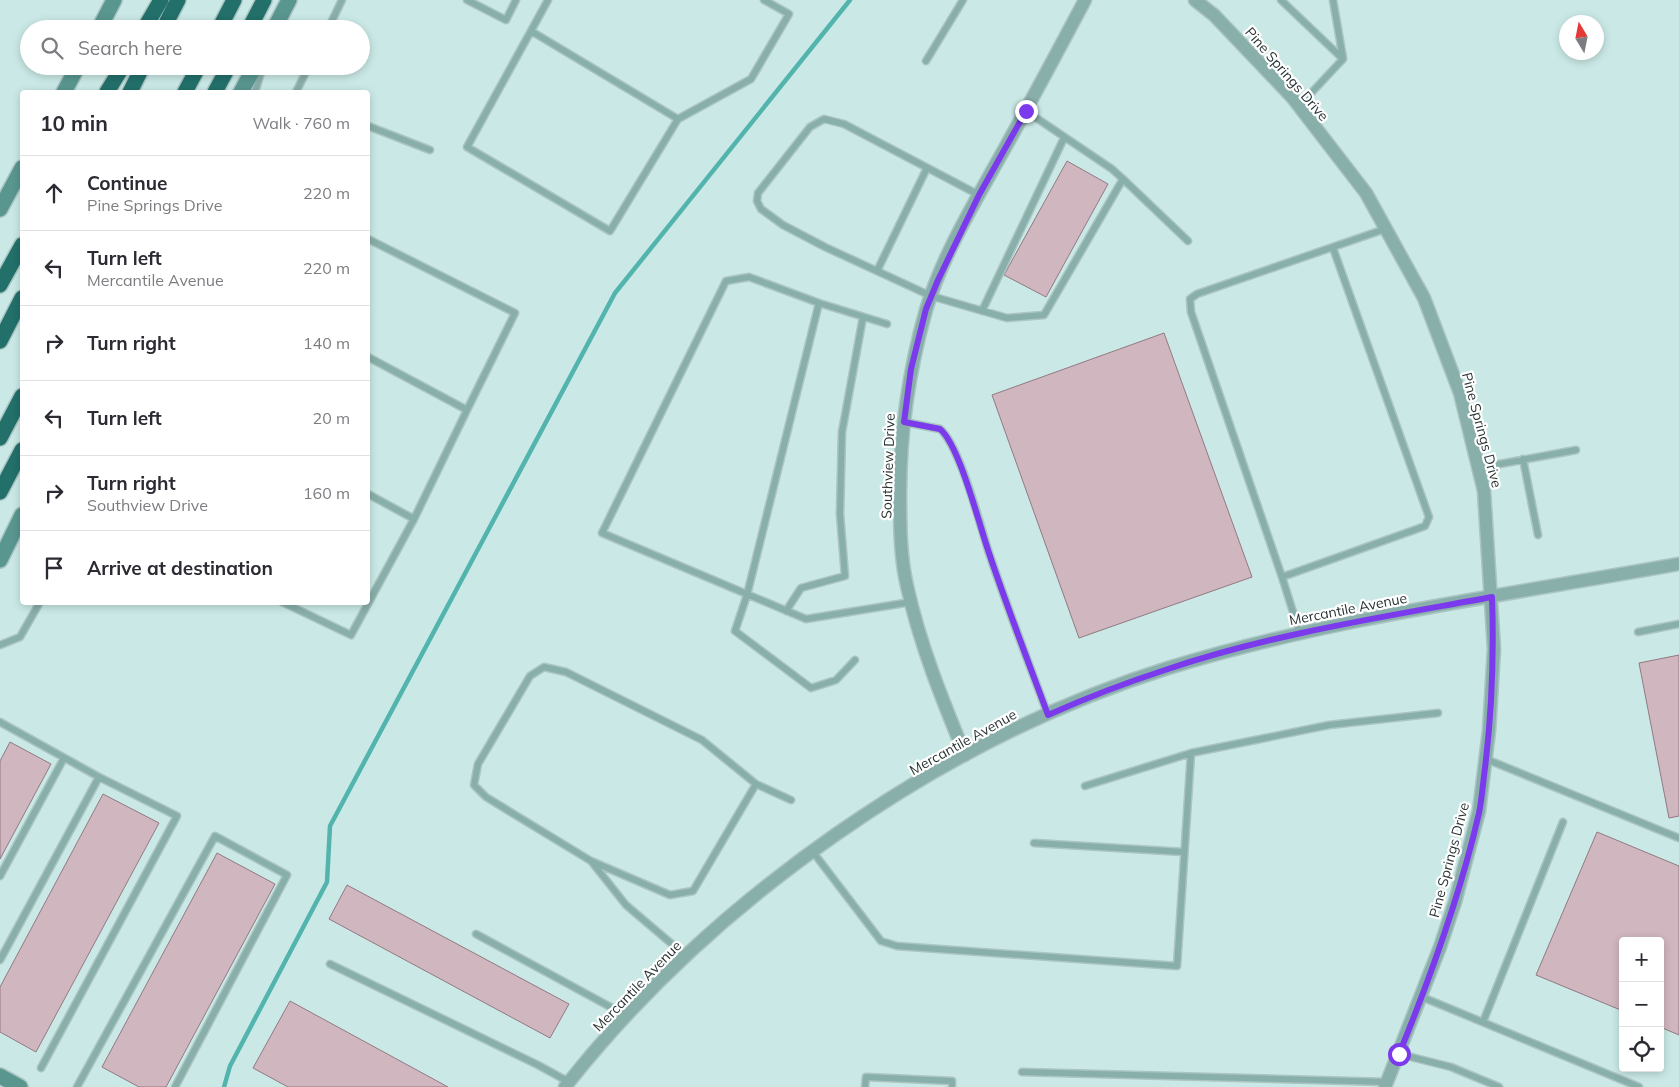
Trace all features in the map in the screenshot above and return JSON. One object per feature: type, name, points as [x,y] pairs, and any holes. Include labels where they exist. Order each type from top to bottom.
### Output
[{"type":"highway","points":[[149,20],[161,0]]},
{"type":"highway","points":[[168,20],[178,0]]},
{"type":"highway","points":[[224,20],[234,0]]},
{"type":"highway","points":[[254,20],[264,0]]},
{"type":"highway","points":[[108,90],[117,75]]},
{"type":"highway","points":[[131,90],[138,75]]},
{"type":"highway","points":[[186,90],[194,75]]},
{"type":"highway","points":[[216,90],[224,75]]},
{"type":"highway","points":[[0,285],[20,249]]},
{"type":"highway","points":[[0,341],[20,302]]},
{"type":"highway","points":[[0,438],[20,400]]},
{"type":"highway","points":[[0,492],[20,454]]},
{"type":"main road","points":[[103,20],[114,0]]},
{"type":"main road","points":[[279,20],[290,0]]},
{"type":"main road","points":[[65,90],[73,75]]},
{"type":"main road","points":[[242,90],[250,75]]},
{"type":"main road","points":[[0,209],[20,172]]},
{"type":"main road","points":[[0,560],[20,519]]},
{"type":"main road","points":[[0,1076],[20,1087]]},
{"type":"street","name":"Southview Drive","points":[[965,754],[932,677],[911,602],[902,555],[900,469],[911,369],[931,296],[979,195],[1085,0]]},
{"type":"street","name":"Pine Springs Drive","points":[[1195,0],[1214,14],[1299,106],[1366,193],[1424,298],[1460,394],[1484,491],[1494,649],[1486,759],[1479,811],[1455,902],[1422,997],[1386,1084]]},
{"type":"street","name":"Mercantile Avenue","points":[[567,1085],[627,1016],[686,956],[742,906],[813,852],[965,754],[1048,715],[1101,692],[1166,669],[1300,634],[1492,597],[1679,564]]},
{"type":"lane","points":[[332,20],[342,0]]},
{"type":"lane","points":[[467,0],[506,20],[516,0]]},
{"type":"lane","points":[[548,0],[467,147],[610,231],[678,119],[751,79],[789,14],[764,0]]},
{"type":"lane","points":[[926,61],[963,0]]},
{"type":"lane","points":[[1281,0],[1343,59]]},
{"type":"lane","points":[[1333,0],[1343,59]]},
{"type":"lane","points":[[531,32],[678,119]]},
{"type":"lane","points":[[1299,106],[1343,59]]},
{"type":"lane","points":[[256,90],[260,75]]},
{"type":"lane","points":[[297,90],[304,75]]},
{"type":"lane","points":[[1026,111],[1112,169],[1188,241]]},
{"type":"lane","points":[[979,195],[844,124],[830,119],[817,121],[810,127],[758,193],[757,202],[761,209],[812,240],[877,271],[931,296],[1007,318],[1044,315],[1123,179]]},
{"type":"lane","points":[[370,127],[430,150]]},
{"type":"lane","points":[[982,310],[1064,138]]},
{"type":"lane","points":[[877,271],[927,168]]},
{"type":"lane","points":[[1300,634],[1191,312],[1190,299],[1197,294],[1386,229]]},
{"type":"lane","points":[[370,240],[515,313],[414,519],[370,599]]},
{"type":"lane","points":[[1282,577],[1417,530],[1425,526],[1429,517],[1334,248]]},
{"type":"lane","points":[[887,324],[819,304],[749,277],[726,281],[602,534],[806,619],[911,602]]},
{"type":"lane","points":[[819,304],[747,594],[735,631],[811,688],[836,680],[855,660]]},
{"type":"lane","points":[[786,611],[801,588],[845,576],[840,514],[842,432],[863,317]]},
{"type":"lane","points":[[370,358],[467,410]]},
{"type":"lane","points":[[904,422],[940,429],[948,439],[964,475],[989,553],[1048,715]]},
{"type":"lane","points":[[1478,468],[1576,450]]},
{"type":"lane","points":[[1523,459],[1538,535]]},
{"type":"lane","points":[[370,495],[414,519]]},
{"type":"lane","points":[[0,645],[20,637],[38,605]]},
{"type":"lane","points":[[288,605],[350,635],[367,605]]},
{"type":"lane","points":[[1638,632],[1679,624]]},
{"type":"lane","points":[[756,784],[693,891],[670,895],[591,861],[486,796],[474,785],[478,764],[530,676],[544,667],[566,672],[702,740],[756,784],[791,800]]},
{"type":"lane","points":[[1085,786],[1191,753],[1329,725],[1438,713]]},
{"type":"lane","points":[[0,722],[99,777],[177,816],[41,1068]]},
{"type":"lane","points":[[813,852],[881,941],[898,946],[1177,966],[1191,753]]},
{"type":"lane","points":[[0,876],[64,758]]},
{"type":"lane","points":[[1486,759],[1679,838]]},
{"type":"lane","points":[[0,960],[99,777]]},
{"type":"lane","points":[[1483,1022],[1563,822]]},
{"type":"lane","points":[[76,1087],[215,836],[287,875],[175,1087]]},
{"type":"lane","points":[[1034,843],[1184,852]]},
{"type":"lane","points":[[591,861],[626,905],[686,956]]},
{"type":"lane","points":[[476,934],[627,1016]]},
{"type":"lane","points":[[330,964],[538,1065],[567,1085]]},
{"type":"lane","points":[[1422,997],[1639,1087]]},
{"type":"lane","points":[[1399,1054],[1451,1067],[1499,1087]]},
{"type":"lane","points":[[1022,1072],[1386,1084]]},
{"type":"lane","points":[[865,1087],[866,1077],[952,1081],[952,1087]]},
{"type":"building","points":[[1067,161],[1108,184],[1046,297],[1004,275]]},
{"type":"building","points":[[1164,333],[1252,577],[1079,638],[992,395]]},
{"type":"building","points":[[1679,655],[1679,816],[1669,818],[1639,663]]},
{"type":"building","points":[[10,742],[51,764],[0,859],[0,761]]},
{"type":"building","points":[[103,794],[159,823],[36,1052],[0,1032],[0,987]]},
{"type":"building","points":[[1597,832],[1679,866],[1679,1035],[1664,1029],[1664,937],[1619,937],[1619,1009],[1536,975]]},
{"type":"building","points":[[217,853],[275,884],[166,1087],[139,1087],[102,1067]]},
{"type":"building","points":[[347,885],[569,1004],[550,1038],[329,919]]},
{"type":"building","points":[[290,1001],[448,1087],[288,1087],[253,1068]]},
{"type":"waterway","points":[[224,1087],[230,1066],[327,882],[330,826],[615,293],[850,0]]},
{"type":"route","points":[[1026,111],[966,219],[926,309],[907,388],[904,422],[940,429],[948,439],[964,475],[989,553],[1048,715],[1101,692],[1209,656],[1355,622],[1492,597],[1494,649],[1490,731],[1479,811],[1455,902],[1399,1054]]}]
